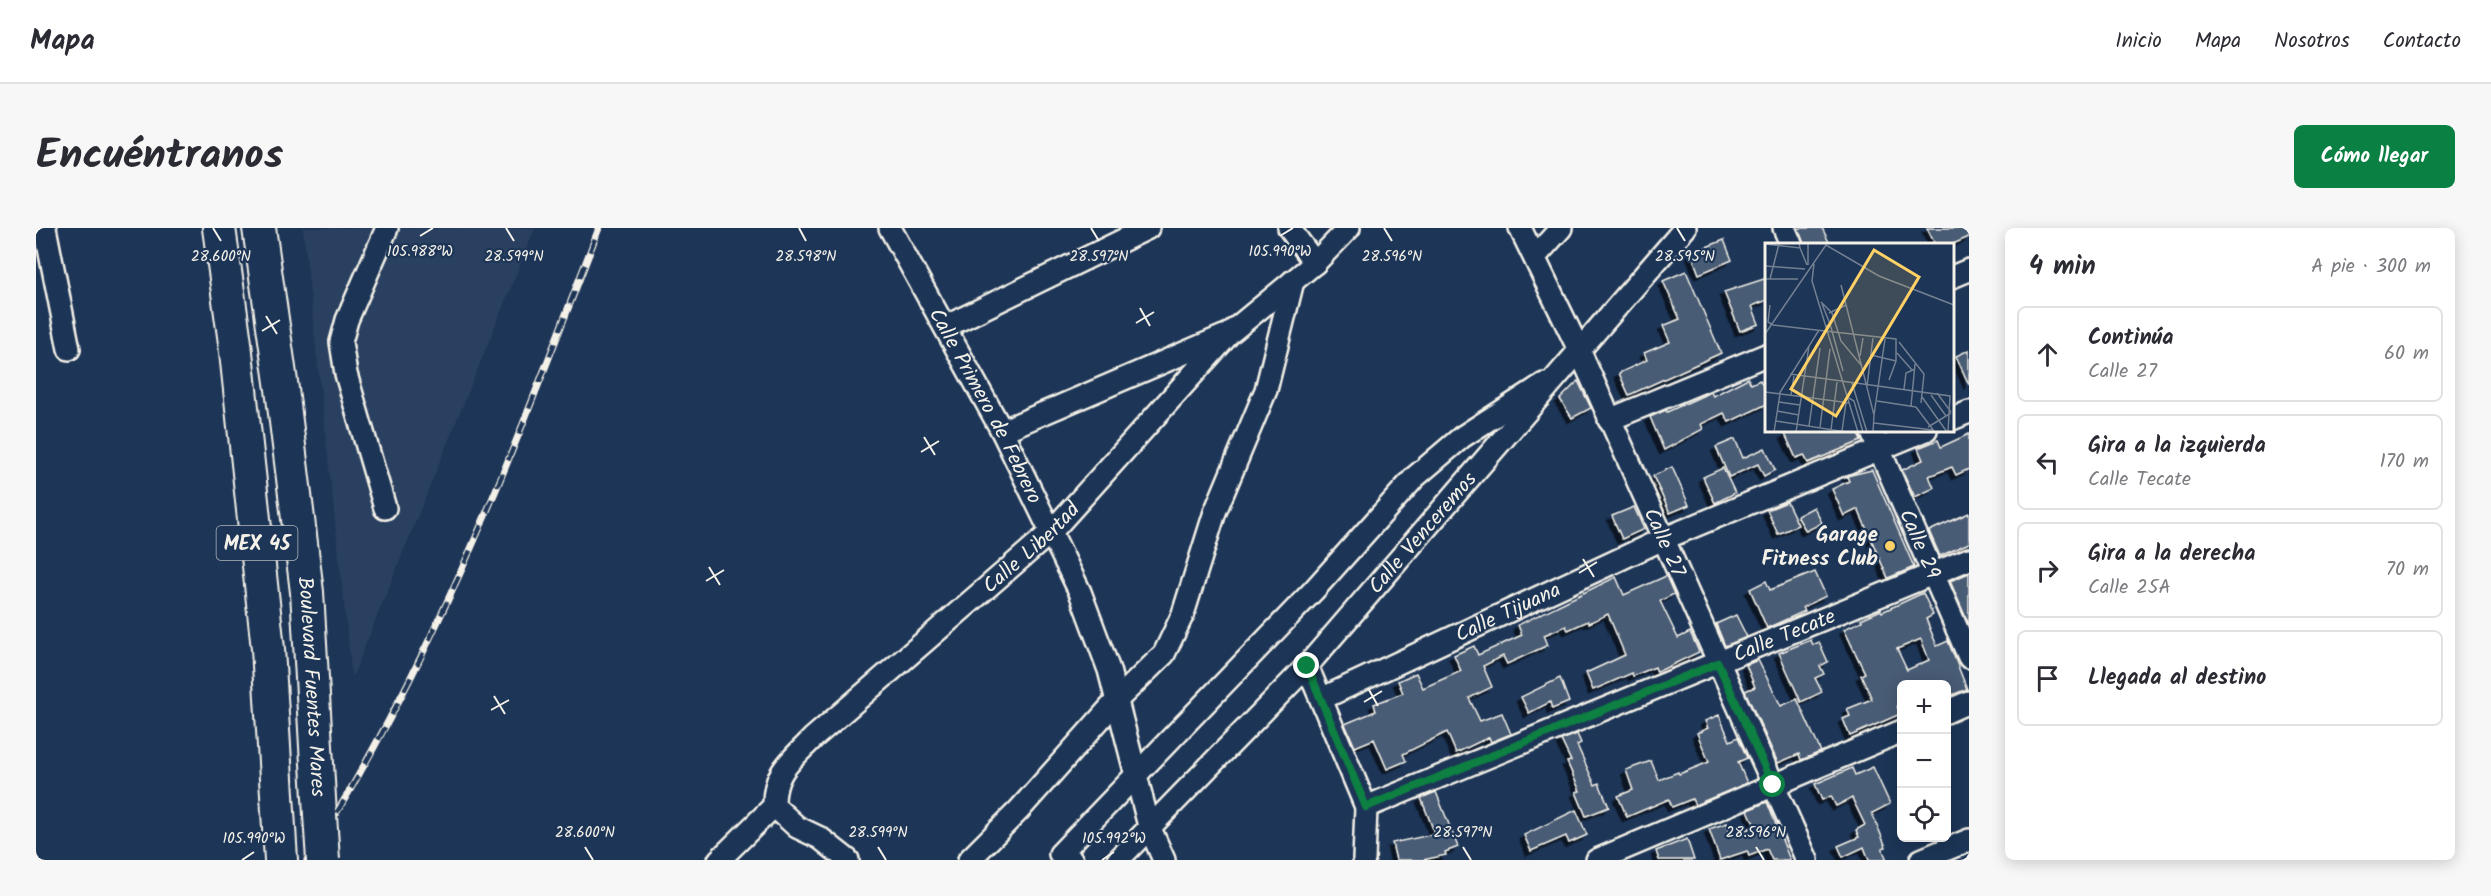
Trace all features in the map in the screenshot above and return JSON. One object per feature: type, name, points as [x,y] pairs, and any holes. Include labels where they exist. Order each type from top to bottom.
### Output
[{"type":"highway","name":"Boulevard Fuentes Mares","points":[[219,228],[235,343],[268,649],[281,860]]},
{"type":"highway","name":"Boulevard Fuentes Mares","points":[[259,228],[307,592],[322,860]]},
{"type":"street","points":[[45,228],[69,349]]},
{"type":"street","points":[[385,508],[341,356],[341,342],[347,320],[387,228]]},
{"type":"street","name":"Calle Primero de Febrero","points":[[890,228],[1002,431],[1098,636],[1117,700],[1134,776],[1149,826],[1164,860]]},
{"type":"street","points":[[945,327],[1124,234],[1148,228]]},
{"type":"street","points":[[1289,228],[1315,263]]},
{"type":"street","name":"Calle Libertad","points":[[774,806],[774,789],[778,776],[813,738],[1051,532],[1230,333],[1315,263],[1349,228]]},
{"type":"street","name":"Calle 27","points":[[1520,228],[1580,352],[1807,860]]},
{"type":"street","points":[[1535,257],[1561,228]]},
{"type":"street","name":"Calle Venceremos","points":[[1118,860],[1307,666],[1685,228]]},
{"type":"street","points":[[1784,228],[1791,243]]},
{"type":"street","points":[[1954,277],[1969,270]]},
{"type":"street","points":[[969,860],[1019,810],[1117,700],[1164,654],[1183,614],[1215,512],[1266,390],[1293,281]]},
{"type":"street","points":[[1002,431],[1230,333]]},
{"type":"street","points":[[1610,420],[1765,356]]},
{"type":"street","points":[[1062,858],[1134,776],[1313,591],[1415,477],[1486,420],[1560,375]]},
{"type":"street","points":[[1954,419],[1969,412]]},
{"type":"street","name":"Calle 29","points":[[1872,432],[1969,657]]},
{"type":"street","name":"Calle Tijuana","points":[[1321,699],[1664,539],[1921,432]]},
{"type":"street","name":"Calle Tecate","points":[[1366,807],[1969,559]]},
{"type":"street","points":[[1307,666],[1366,807],[1364,860]]},
{"type":"street","points":[[1951,710],[1969,702]]},
{"type":"street","points":[[1597,860],[1897,733]]},
{"type":"street","points":[[719,860],[774,806],[797,827],[820,838],[848,860]]},
{"type":"street","points":[[1921,860],[1969,840]]},
{"type":"shaded area","points":[[303,228],[535,228],[352,678]]},
{"type":"building","points":[[1798,228],[1822,228],[1830,243],[1804,243]]},
{"type":"building","points":[[1927,228],[1969,228],[1969,237],[1954,244],[1934,243]]},
{"type":"building","points":[[1724,240],[1732,260],[1699,274],[1691,253]]},
{"type":"building","points":[[1686,271],[1721,353],[1629,395],[1619,373],[1647,360],[1644,353],[1670,342],[1663,326],[1680,319],[1663,281]]},
{"type":"building","points":[[1765,279],[1765,301],[1752,306],[1759,324],[1740,331],[1724,292]]},
{"type":"building","points":[[1969,350],[1969,385],[1956,356]]},
{"type":"building","points":[[1748,378],[1751,384],[1760,380],[1765,390],[1765,405],[1729,422],[1724,413],[1701,424],[1703,429],[1664,450],[1650,417],[1666,410],[1667,412],[1711,392],[1713,396]]},
{"type":"building","points":[[1578,381],[1591,408],[1572,418],[1560,399]]},
{"type":"building","points":[[1789,432],[1857,432],[1861,441],[1808,463],[1804,455],[1796,458],[1785,434]]},
{"type":"building","points":[[1969,434],[1969,469],[1956,475],[1952,467],[1929,476],[1934,488],[1915,497],[1902,470],[1923,460],[1918,448],[1938,440],[1941,447]]},
{"type":"building","points":[[1735,439],[1743,458],[1765,448],[1775,470],[1764,476],[1758,464],[1729,477],[1716,447]]},
{"type":"building","points":[[1672,467],[1689,505],[1670,513],[1653,476]]},
{"type":"building","points":[[1723,468],[1735,493],[1715,503],[1703,477]]},
{"type":"building","points":[[1872,470],[1914,567],[1888,578],[1858,509],[1844,516],[1832,489],[1849,481],[1847,476]]},
{"type":"building","points":[[1787,502],[1798,525],[1778,534],[1767,510]]},
{"type":"building","points":[[1634,507],[1644,529],[1622,539],[1612,516]]},
{"type":"building","points":[[1814,507],[1822,523],[1806,531],[1797,516]]},
{"type":"building","points":[[1969,513],[1969,543],[1940,556],[1929,531]]},
{"type":"building","points":[[1815,572],[1826,596],[1803,607],[1805,611],[1767,628],[1750,589],[1766,581],[1770,590]]},
{"type":"building","points":[[1969,573],[1969,625],[1950,581]]},
{"type":"building","points":[[1666,576],[1674,594],[1660,601],[1678,638],[1690,632],[1699,652],[1657,672],[1655,667],[1633,676],[1632,673],[1593,690],[1586,673],[1625,655],[1608,614],[1568,630],[1566,626],[1544,635],[1548,645],[1507,664],[1503,656],[1483,666],[1492,687],[1469,698],[1480,721],[1502,713],[1511,734],[1491,742],[1489,737],[1456,753],[1447,732],[1403,754],[1406,761],[1387,769],[1374,739],[1355,747],[1345,724],[1376,711],[1374,704],[1403,693],[1398,681],[1416,673],[1423,688],[1461,671],[1454,655],[1474,646],[1478,655],[1522,635],[1518,625],[1616,577],[1624,595]]},
{"type":"building","points":[[1923,593],[1933,615],[1926,619],[1937,646],[1948,641],[1967,689],[1951,695],[1951,680],[1897,680],[1897,715],[1850,736],[1843,719],[1850,716],[1847,709],[1872,699],[1861,675],[1865,673],[1844,629],[1881,610],[1882,612]],"holes":[[[1921,639],[1929,660],[1907,670],[1897,649]]]},
{"type":"building","points":[[1736,615],[1747,637],[1725,646],[1716,624]]},
{"type":"building","points":[[1811,640],[1813,645],[1819,642],[1828,662],[1820,666],[1824,674],[1815,678],[1822,692],[1801,702],[1779,653]]},
{"type":"building","points":[[1758,660],[1781,706],[1797,699],[1821,752],[1801,760],[1799,754],[1778,763],[1745,691],[1755,687],[1746,665]]},
{"type":"building","points":[[1560,678],[1569,702],[1552,709],[1550,702],[1529,713],[1521,697]]},
{"type":"building","points":[[1719,715],[1730,741],[1738,737],[1747,758],[1738,762],[1747,783],[1695,805],[1692,799],[1672,807],[1669,799],[1627,817],[1618,796],[1633,790],[1626,770],[1651,761],[1659,780],[1709,762],[1697,733],[1708,728],[1705,721]]},
{"type":"building","points":[[1577,734],[1581,743],[1577,745],[1595,785],[1599,783],[1609,807],[1586,816],[1576,792],[1580,791],[1567,762],[1571,761],[1561,740]]},
{"type":"building","points":[[1873,767],[1890,804],[1872,813],[1886,847],[1882,848],[1887,860],[1869,860],[1864,847],[1843,857],[1838,846],[1859,837],[1856,830],[1865,825],[1852,798],[1836,806],[1831,796],[1822,800],[1815,784],[1852,768],[1855,775]]},
{"type":"building","points":[[1436,792],[1458,847],[1445,852],[1446,855],[1423,860],[1396,860],[1392,843],[1435,834],[1421,798]]},
{"type":"building","points":[[1767,802],[1790,860],[1772,860],[1767,849],[1749,856],[1747,851],[1720,860],[1709,829],[1727,823],[1731,836],[1755,826],[1748,810]]},
{"type":"building","points":[[1576,810],[1587,835],[1569,843],[1566,836],[1531,851],[1524,835]]},
{"type":"building","points":[[1687,839],[1694,860],[1659,860],[1656,851]]},
{"type":"railway","points":[[307,860],[353,786],[395,709],[470,552],[599,228]]},
{"type":"place","name":"Garage Fitness Club","points":[[1890,546]]},
{"type":"route","points":[[1307,666],[1366,807],[1718,663],[1773,785]]}]
